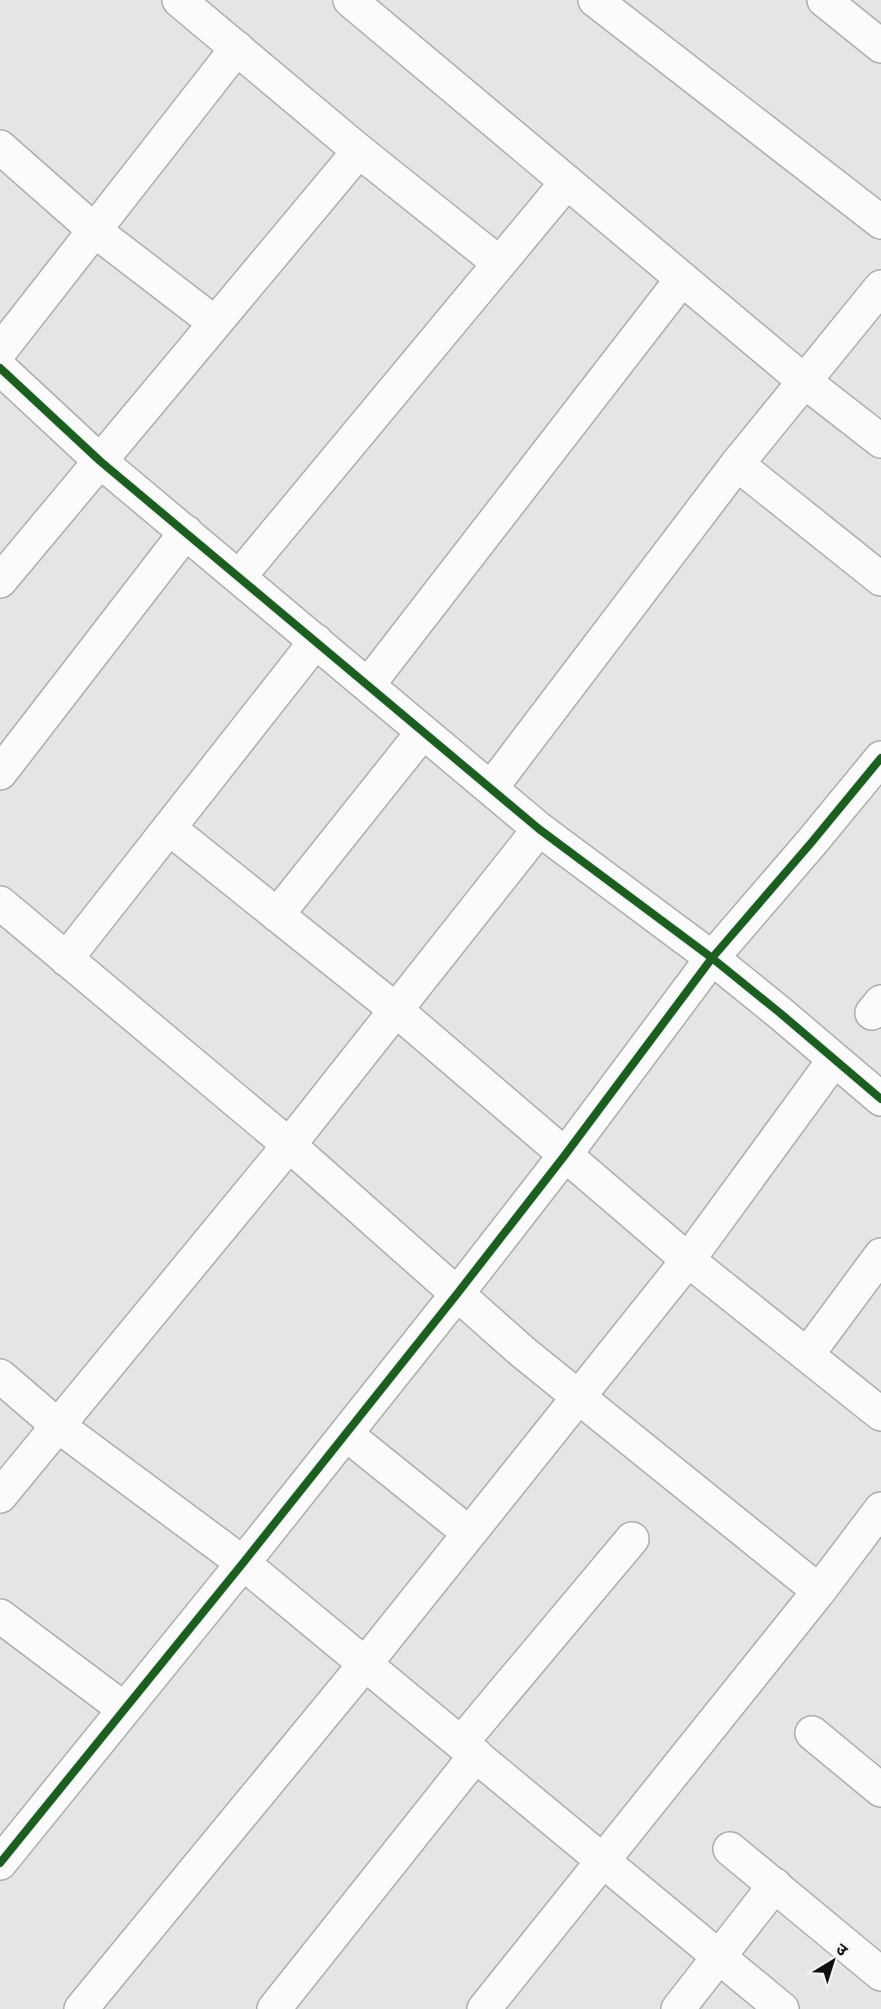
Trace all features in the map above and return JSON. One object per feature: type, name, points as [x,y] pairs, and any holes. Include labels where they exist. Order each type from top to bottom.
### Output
[{"type":"street","points":[[179,0],[499,263]]},
{"type":"street","points":[[350,0],[804,381],[881,441]]},
{"type":"street","points":[[595,0],[881,222]]},
{"type":"street","points":[[824,0],[881,46]]},
{"type":"street","points":[[0,351],[237,48]]},
{"type":"street","points":[[0,147],[94,230],[215,323]]},
{"type":"street","points":[[0,581],[359,150]]},
{"type":"street","points":[[239,577],[567,182]]},
{"type":"street","points":[[368,685],[682,279]]},
{"type":"street","points":[[491,788],[737,464],[881,287]]},
{"type":"street","points":[[0,368],[100,461],[539,829],[712,958],[881,1100]]},
{"type":"street","points":[[737,464],[881,579]]},
{"type":"street","points":[[0,773],[186,532]]},
{"type":"street","points":[[66,959],[316,642]]},
{"type":"street","points":[[277,915],[423,732]]},
{"type":"street","points":[[0,1863],[457,1294],[565,1155],[712,958],[881,758]]},
{"type":"street","points":[[169,828],[396,1010],[688,1260],[881,1414]]},
{"type":"street","points":[[0,1496],[289,1144],[539,829]]},
{"type":"street","points":[[0,903],[289,1144],[524,1353],[819,1591]]},
{"type":"street","points":[[81,2009],[365,1664],[688,1260],[834,1060]]},
{"type":"street","points":[[807,1355],[881,1255]]},
{"type":"street","points":[[0,1376],[57,1425],[243,1563],[782,2009]]},
{"type":"street","points":[[346,1434],[469,1533]]},
{"type":"street","points":[[484,2009],[819,1591],[881,1509]]},
{"type":"street","points":[[274,2009],[469,1749],[632,1539]]},
{"type":"street","points":[[0,1616],[124,1709]]},
{"type":"street","points":[[812,1733],[881,1790]]},
{"type":"street","points":[[730,1849],[881,1974]]},
{"type":"street","points":[[678,2009],[775,1885]]},
{"type":"cycle path","points":[[0,368],[100,461],[539,829],[712,958],[881,1099]]},
{"type":"cycle path","points":[[0,1863],[457,1294],[565,1155],[712,958],[881,758]]}]
